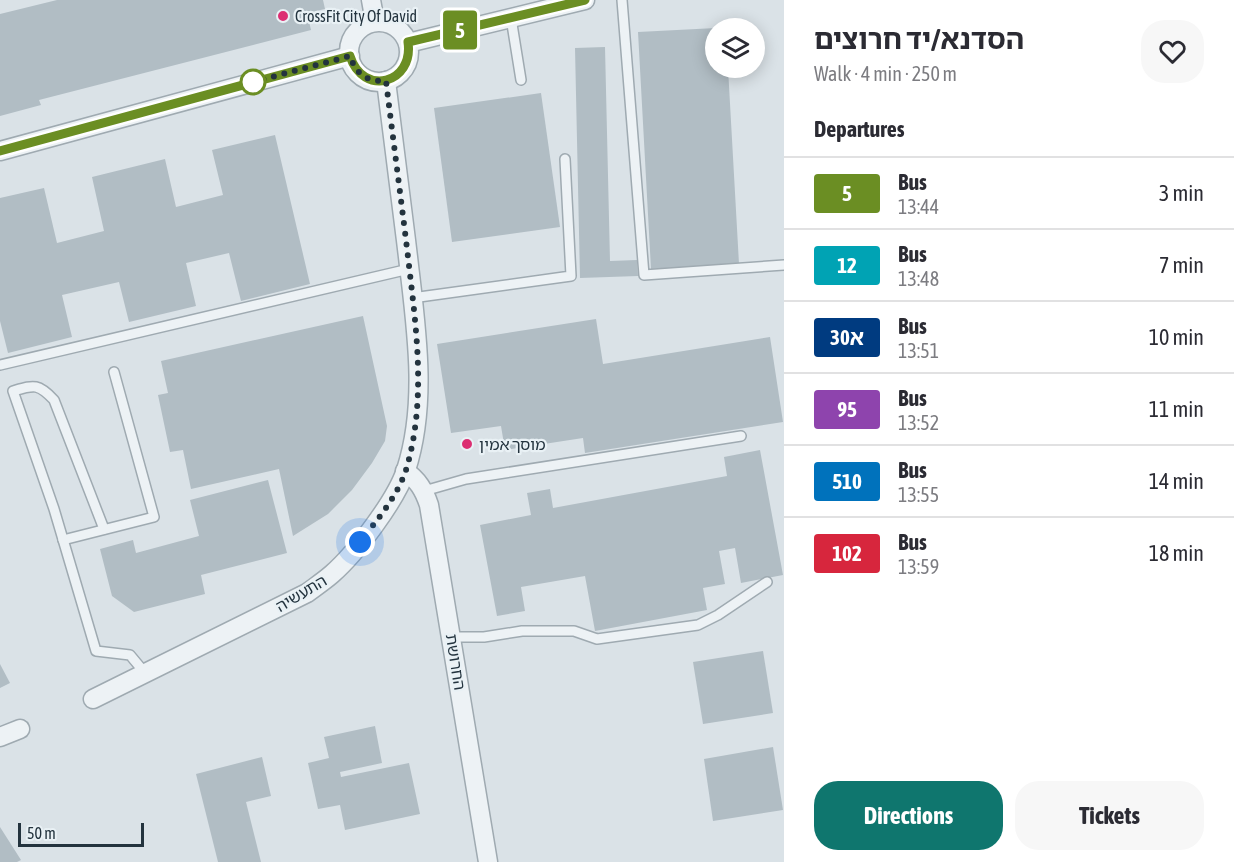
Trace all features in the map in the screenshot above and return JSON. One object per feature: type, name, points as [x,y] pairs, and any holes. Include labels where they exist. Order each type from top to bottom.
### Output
[{"type":"street","points":[[371,0],[375,22]]},
{"type":"street","points":[[408,42],[585,0]]},
{"type":"street","points":[[375,22],[387,23],[396,27],[408,42],[407,62],[395,77],[386,81],[367,79],[358,73],[350,56],[353,37],[360,29],[375,22]]},
{"type":"street","points":[[0,152],[350,56]]},
{"type":"street","name":"התעשיה","points":[[93,699],[306,593],[331,575],[345,561],[388,506],[405,471],[414,432],[419,386],[409,269],[386,81]]},
{"type":"street","points":[[405,471],[424,491]]},
{"type":"street","name":"החרושת","points":[[424,491],[440,563],[488,862]]},
{"type":"street","points":[[0,737],[20,729]]},
{"type":"lane","points":[[622,0],[644,275],[784,265]]},
{"type":"lane","points":[[511,18],[521,80]]},
{"type":"lane","points":[[412,298],[572,276],[565,159]]},
{"type":"lane","points":[[0,365],[409,269]]},
{"type":"lane","points":[[63,540],[154,517],[114,372]]},
{"type":"lane","points":[[104,529],[54,400],[44,389],[33,385],[13,391],[63,540],[96,651],[130,655],[145,673]]},
{"type":"lane","points":[[424,491],[466,478],[741,436]]},
{"type":"lane","points":[[452,637],[484,637],[522,631],[574,631],[597,639],[698,625],[718,615],[767,582]]},
{"type":"building","points":[[57,0],[323,0],[325,9],[307,13],[311,30],[39,100],[41,105],[0,116],[0,14]]},
{"type":"building","points":[[705,29],[705,78],[729,78],[739,264],[651,269],[638,32]]},
{"type":"building","points":[[605,47],[610,261],[637,260],[638,276],[580,278],[575,48]]},
{"type":"building","points":[[541,93],[560,227],[452,242],[434,108]]},
{"type":"building","points":[[275,135],[310,284],[241,301],[229,253],[186,263],[196,306],[129,322],[119,282],[62,295],[72,337],[8,353],[0,321],[0,198],[44,188],[57,243],[104,231],[92,177],[165,159],[176,207],[223,195],[212,150]]},
{"type":"building","points":[[363,316],[387,426],[385,441],[352,490],[328,514],[293,536],[279,469],[191,489],[183,450],[170,452],[158,395],[168,393],[161,361]]},
{"type":"building","points":[[596,319],[603,364],[770,337],[783,422],[585,453],[583,438],[505,450],[501,426],[451,433],[437,344]]},
{"type":"building","points":[[760,450],[783,575],[741,583],[735,548],[719,551],[725,584],[703,588],[707,610],[595,631],[585,576],[521,587],[525,611],[497,616],[480,525],[531,515],[527,493],[550,489],[553,508],[727,476],[724,457]]},
{"type":"building","points":[[268,480],[287,553],[201,575],[205,594],[134,612],[112,596],[100,549],[133,540],[136,553],[199,536],[190,500]]},
{"type":"building","points":[[763,651],[773,713],[703,724],[693,662]]},
{"type":"building","points":[[0,664],[10,683],[0,688]]},
{"type":"building","points":[[375,726],[382,763],[340,772],[341,777],[409,763],[420,814],[345,830],[340,805],[318,809],[308,763],[329,758],[324,737]]},
{"type":"building","points":[[773,747],[783,810],[713,821],[704,759]]},
{"type":"building","points":[[262,757],[271,796],[246,802],[261,862],[218,862],[196,774]]},
{"type":"building","points":[[0,827],[21,860],[0,862]]},
{"type":"bus line","name":"5","points":[[0,151],[350,56],[358,73],[367,79],[386,81],[395,77],[407,62],[408,42],[585,0]]},
{"type":"place","name":"CrossFit City Of David","points":[[283,16]]},
{"type":"place","name":"מוסך אמין","points":[[467,444]]},
{"type":"route","points":[[253,82],[350,56],[358,73],[367,79],[386,81],[415,322],[419,386],[414,432],[405,471],[388,506],[360,542]]}]
